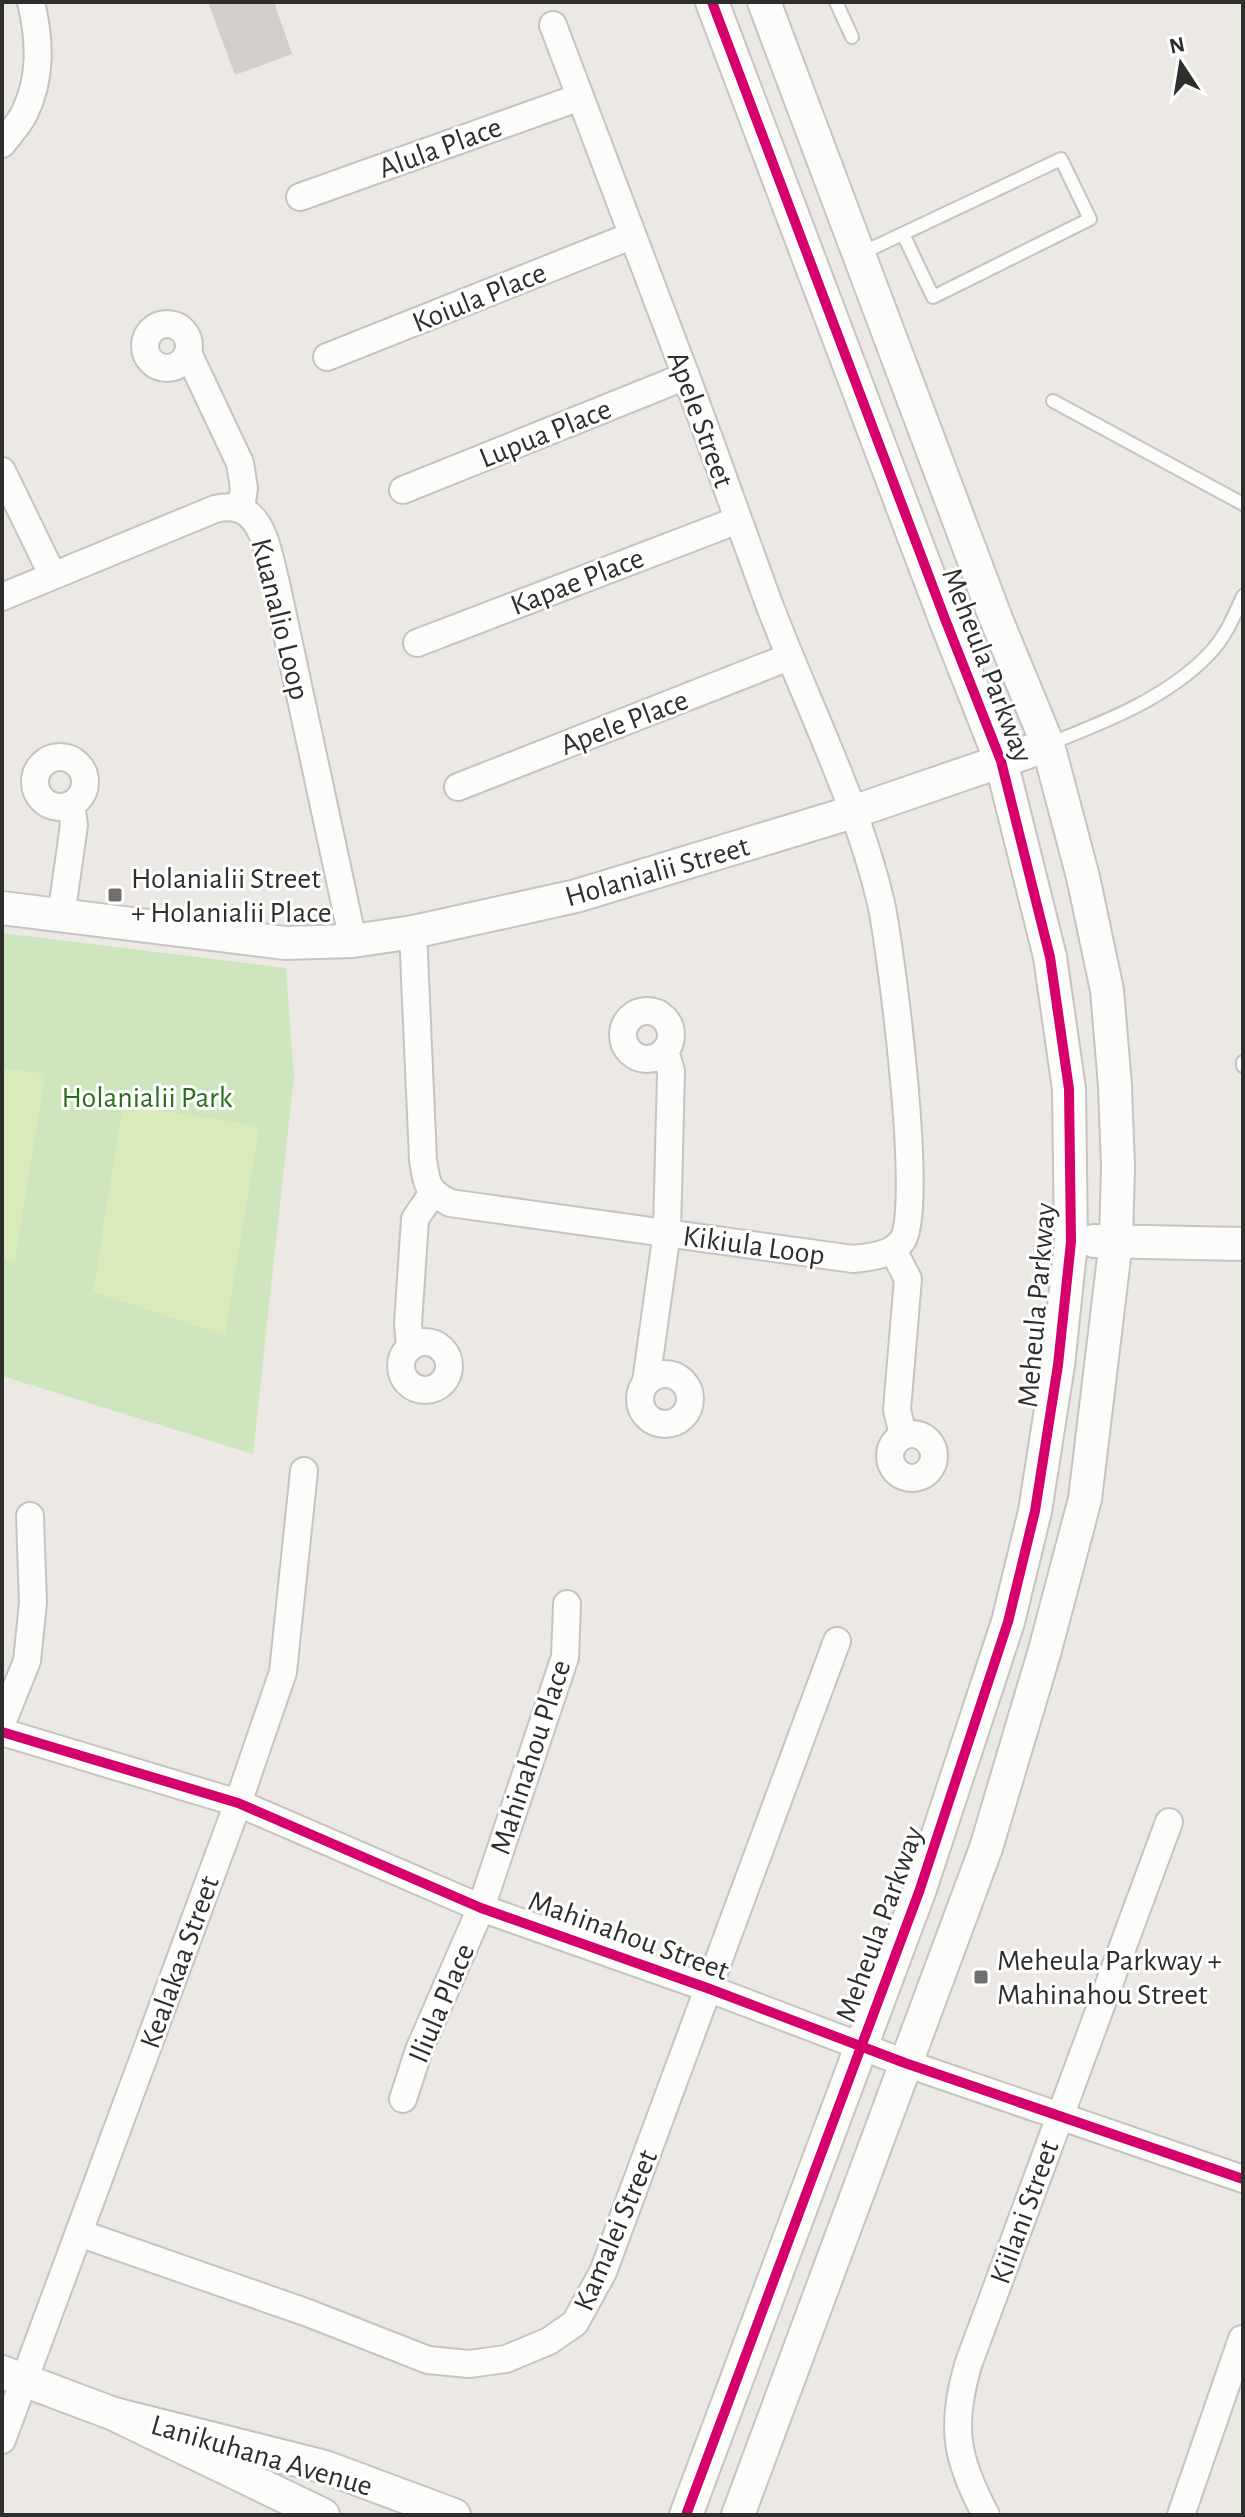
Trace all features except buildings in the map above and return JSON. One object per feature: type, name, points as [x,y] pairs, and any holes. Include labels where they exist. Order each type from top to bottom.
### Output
[{"type":"street","points":[[2,144],[24,114],[39,65],[31,2]]},
{"type":"street","name":"Meheula Parkway","points":[[686,2515],[919,1892],[1008,1622],[1035,1511],[1058,1365],[1071,1242],[1069,1089],[1050,957],[1001,761],[712,2]]},
{"type":"street","name":"Meheula Parkway","points":[[738,2515],[986,1848],[1045,1650],[1085,1499],[1116,1241],[1118,1167],[1107,990],[1083,877],[1048,745],[996,619],[764,2]]},
{"type":"street","name":"Apele Street","points":[[553,25],[789,657],[853,812]]},
{"type":"street","name":"Alula Place","points":[[300,197],[580,97]]},
{"type":"street","name":"Koiula Place","points":[[327,357],[631,236]]},
{"type":"street","points":[[188,353],[240,463],[244,488],[241,508]]},
{"type":"street","name":"Lupua Place","points":[[403,490],[686,376]]},
{"type":"street","points":[[2,471],[52,574]]},
{"type":"street","name":"Kuanalio Loop","points":[[2,597],[215,509],[230,505],[241,508],[255,520],[266,544],[353,941]]},
{"type":"street","name":"Kapae Place","points":[[417,643],[738,520]]},
{"type":"street","name":"Apele Place","points":[[458,787],[789,657]]},
{"type":"street","name":"Holanialii Street","points":[[2,908],[285,943],[353,941],[413,932],[576,896],[853,812],[1048,745]]},
{"type":"street","points":[[61,917],[74,825],[71,805]]},
{"type":"street","points":[[853,812],[881,905],[908,1116],[911,1213],[904,1239],[893,1250],[908,1279],[897,1410],[903,1435]]},
{"type":"street","points":[[410,1347],[408,1324],[415,1219],[432,1194],[426,1181],[423,1160],[413,932]]},
{"type":"street","points":[[646,1382],[667,1232],[671,1071],[665,1051]]},
{"type":"street","name":"Kikiula Loop","points":[[432,1194],[450,1203],[853,1259],[873,1257],[893,1250]]},
{"type":"street","points":[[1071,1242],[1243,1244]]},
{"type":"street","name":"Kealakaa Street","points":[[2,2440],[12,2376],[79,2233],[238,1803],[283,1672],[304,1471]]},
{"type":"street","points":[[2,1723],[27,1661],[33,1603],[30,1516]]},
{"type":"street","name":"Mahinahou Place","points":[[481,1908],[565,1657],[567,1604]]},
{"type":"street","name":"Kamalei Street","points":[[79,2233],[308,2313],[428,2360],[469,2364],[506,2359],[549,2341],[575,2323],[603,2272],[837,1641]]},
{"type":"street","name":"Mahinahou Street","points":[[2,1732],[238,1803],[481,1908],[710,1989],[905,2063],[1243,2179]]},
{"type":"street","name":"Kiilani Street","points":[[986,2515],[966,2476],[957,2441],[958,2398],[1169,1822]]},
{"type":"street","name":"Iliula Place","points":[[403,2099],[419,2050],[481,1908]]},
{"type":"street","points":[[1181,2515],[1242,2339]]},
{"type":"street","name":"Lanikuhana Avenue","points":[[12,2376],[114,2414],[323,2515]]},
{"type":"street","name":"Lanikuhana Avenue","points":[[114,2414],[325,2467],[454,2515]]},
{"type":"lane","points":[[836,2],[852,37]]},
{"type":"lane","points":[[859,254],[1061,159],[1090,219],[933,297],[903,234]]},
{"type":"lane","points":[[1053,401],[1243,504]]},
{"type":"lane","name":"Holanialii Street","points":[[1048,745],[1120,716],[1160,693],[1210,654],[1232,622],[1243,596]]},
{"type":"green space","name":"Holanialii Park","points":[[2,933],[286,968],[294,1076],[253,1454],[2,1376]]},
{"type":"green space","points":[[2,1068],[45,1074],[15,1261],[2,1260]]},
{"type":"green space","points":[[123,1105],[259,1126],[225,1335],[93,1292]]},
{"type":"cycle path","points":[[686,2515],[919,1892],[1008,1622],[1035,1511],[1058,1365],[1071,1242],[1069,1089],[1050,957],[1001,761],[712,2]]},
{"type":"cycle path","points":[[2,1732],[238,1803],[481,1908],[710,1989],[905,2063],[1243,2179]]},
{"type":"place","name":"Holanialii Street + Holanialii Place","points":[[115,895]]},
{"type":"place","name":"Meheula Parkway + Mahinahou Street","points":[[981,1977]]}]
